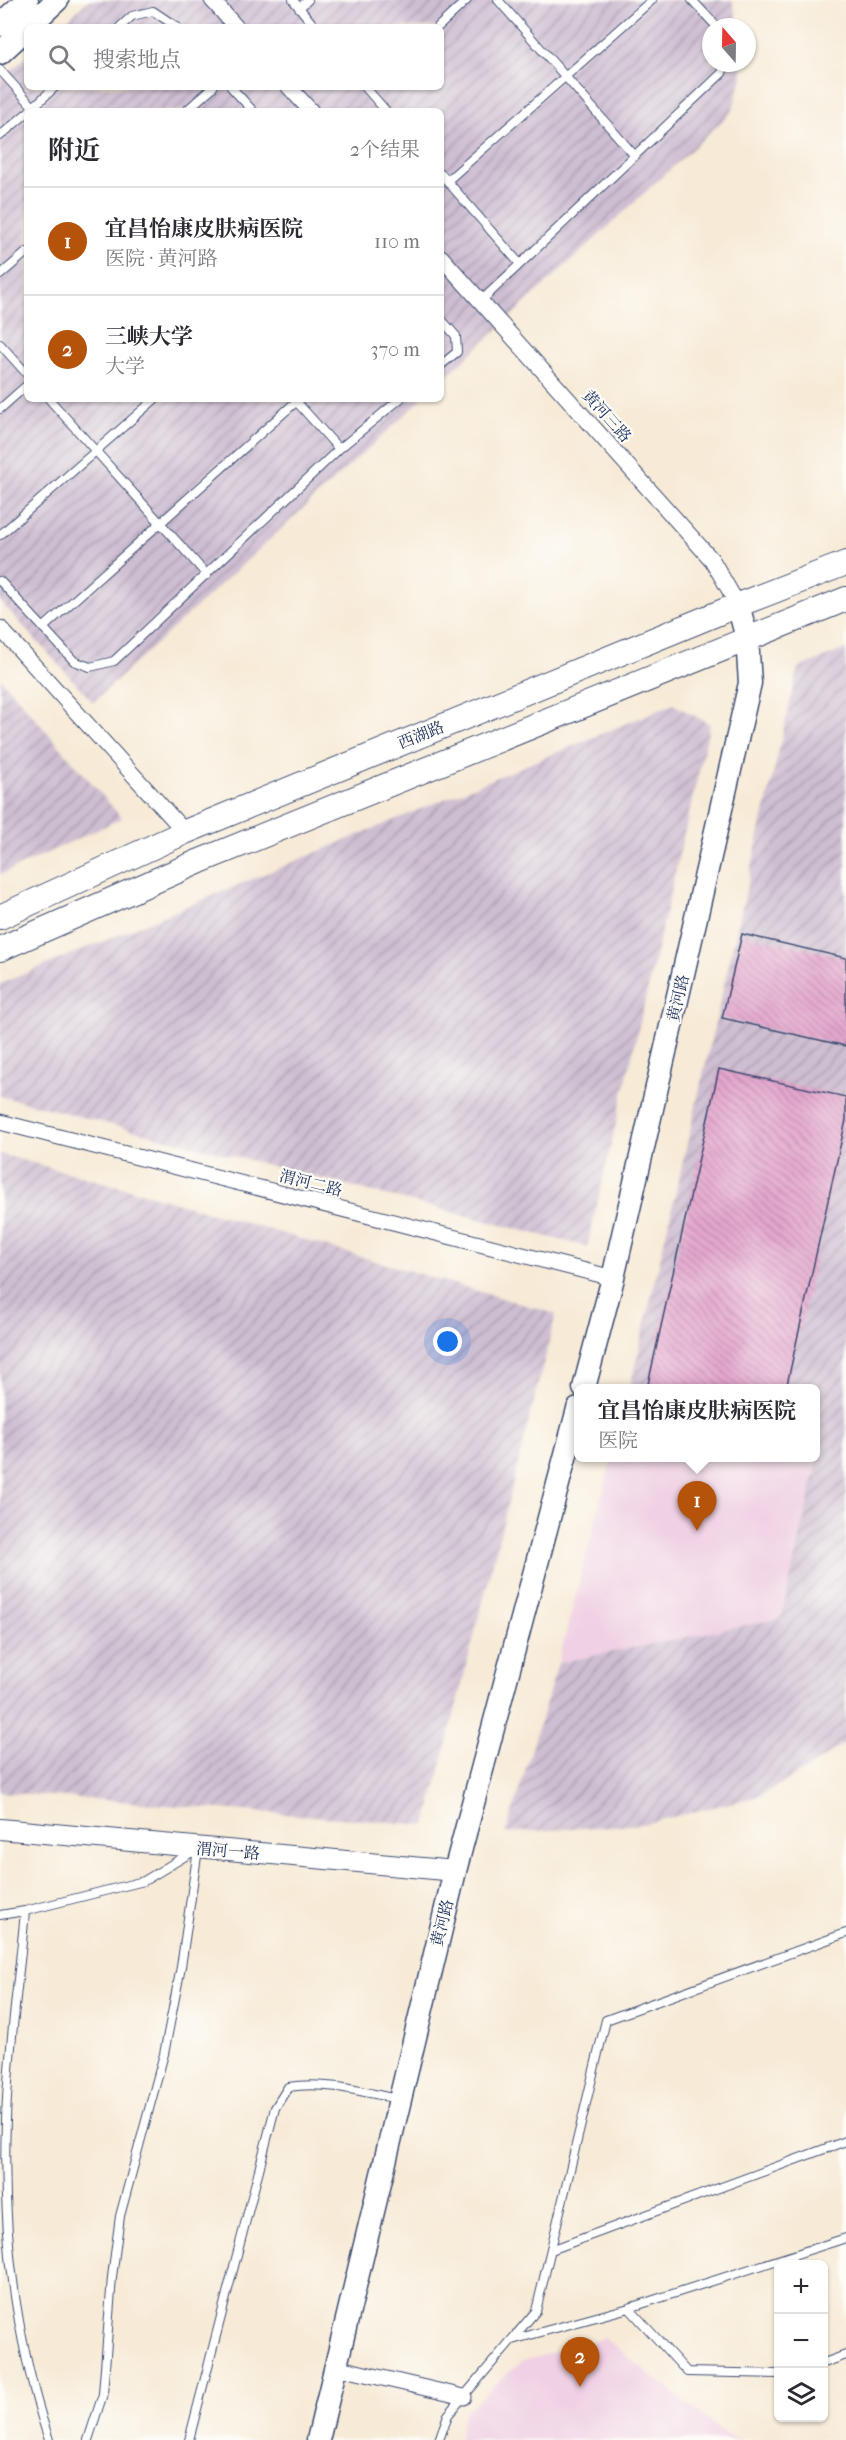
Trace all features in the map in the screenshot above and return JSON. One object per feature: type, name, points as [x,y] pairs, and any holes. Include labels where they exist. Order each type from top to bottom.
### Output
[{"type":"main road","points":[[0,25],[27,0]]},
{"type":"main road","points":[[30,24],[57,0]]},
{"type":"main road","points":[[0,53],[24,30]]},
{"type":"main road","name":"西湖路","points":[[0,917],[185,832],[738,605],[846,563]]},
{"type":"main road","name":"西湖路","points":[[0,949],[200,861],[846,599]]},
{"type":"main road","name":"黄河路","points":[[585,1384],[613,1278],[750,682],[747,638],[738,605]]},
{"type":"main road","name":"黄河路","points":[[318,2440],[455,1871],[574,1428]]},
{"type":"street","points":[[212,0],[233,24]]},
{"type":"street","points":[[292,90],[308,108]]},
{"type":"street","name":"黄河三路","points":[[444,259],[712,560],[738,605]]},
{"type":"street","points":[[0,628],[185,832]]},
{"type":"street","name":"渭河二路","points":[[0,1122],[613,1278]]},
{"type":"street","name":"渭河一路","points":[[0,1829],[455,1871]]},
{"type":"street","points":[[335,2367],[464,2397]]},
{"type":"lane","points":[[293,0],[312,24]]},
{"type":"lane","points":[[299,8],[308,0]]},
{"type":"lane","points":[[441,24],[467,0]]},
{"type":"lane","points":[[498,0],[635,156]]},
{"type":"lane","points":[[447,181],[652,0]]},
{"type":"lane","points":[[692,0],[709,18]]},
{"type":"lane","points":[[123,24],[132,16],[153,11],[172,24]]},
{"type":"lane","points":[[0,70],[29,108]]},
{"type":"lane","points":[[481,301],[723,72]]},
{"type":"lane","points":[[33,108],[52,90]]},
{"type":"lane","points":[[189,108],[210,90]]},
{"type":"lane","points":[[234,90],[250,108]]},
{"type":"lane","points":[[370,90],[384,108]]},
{"type":"lane","points":[[0,136],[24,116]]},
{"type":"lane","points":[[444,178],[520,264]]},
{"type":"lane","points":[[0,275],[24,255]]},
{"type":"lane","points":[[444,322],[456,336],[457,352],[444,363]]},
{"type":"lane","points":[[0,344],[24,371]]},
{"type":"lane","points":[[0,409],[24,388]]},
{"type":"lane","points":[[53,402],[207,575]]},
{"type":"lane","points":[[0,535],[152,402]]},
{"type":"lane","points":[[43,628],[294,402]]},
{"type":"lane","points":[[298,402],[339,449]]},
{"type":"lane","points":[[0,581],[74,661],[90,667],[114,661],[339,449],[396,402]]},
{"type":"lane","points":[[0,1915],[25,1911],[144,1881],[198,1848]]},
{"type":"lane","points":[[88,2440],[103,2394],[112,2277],[120,2216],[164,2054],[181,1967],[198,1848]]},
{"type":"lane","points":[[25,1911],[6,2120],[7,2192],[16,2302],[24,2348],[49,2440]]},
{"type":"lane","points":[[439,2440],[448,2415],[536,2311],[606,2020],[846,1933]]},
{"type":"lane","points":[[189,2440],[275,2108],[288,2087],[307,2084],[336,2085],[399,2099]]},
{"type":"lane","points":[[551,2250],[846,2141]]},
{"type":"lane","points":[[512,2340],[629,2308],[846,2238]]},
{"type":"lane","points":[[629,2308],[687,2372],[774,2374]]},
{"type":"lane","points":[[828,2362],[846,2355]]},
{"type":"shaded area","points":[[89,0],[732,0],[737,18],[702,18],[702,72],[742,72],[742,77],[732,112],[444,378],[444,108],[24,108],[24,402],[419,402],[93,702],[0,601],[0,80],[24,59],[24,90],[444,90],[444,24],[62,24]]},
{"type":"shaded area","points":[[846,649],[846,1742],[804,1771],[759,1796],[643,1824],[506,1833],[558,1663],[781,1618],[818,1462],[820,1462],[822,1443],[820,1442],[820,1384],[631,1384],[798,668]]},
{"type":"shaded area","points":[[0,678],[122,818],[0,875]]},
{"type":"shaded area","points":[[673,704],[710,724],[587,1247],[0,1096],[0,984]]},
{"type":"shaded area","points":[[0,1154],[151,1195],[556,1314],[426,1825],[0,1792]]},
{"type":"shaded area","points":[[611,1462],[818,1462],[781,1619],[558,1663]]},
{"type":"shaded area","points":[[604,2338],[728,2436],[744,2440],[459,2440],[464,2413],[521,2362]]},
{"type":"building","points":[[742,934],[846,958],[846,1046],[722,1018]]},
{"type":"building","points":[[719,1069],[846,1097],[846,1120],[787,1384],[648,1384]]},
{"type":"place","name":"宜昌怡康皮肤病医院","points":[[697,1531]]},
{"type":"place","name":"三峡大学","points":[[580,2387]]}]
